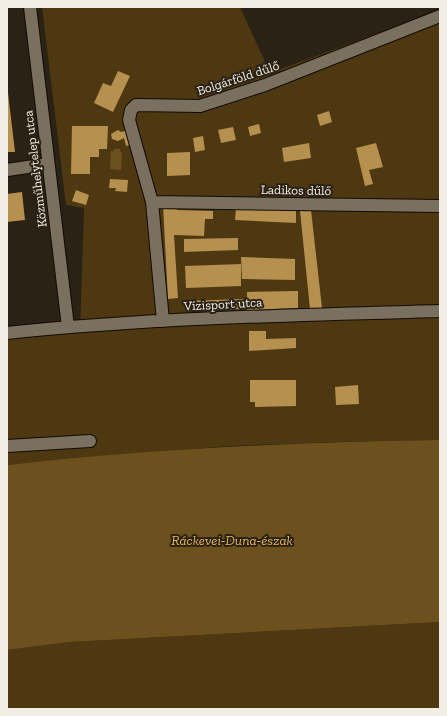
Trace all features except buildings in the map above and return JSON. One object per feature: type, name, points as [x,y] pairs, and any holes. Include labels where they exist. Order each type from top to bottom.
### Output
[{"type":"street","name":"Közműhelytelep utca","points":[[30,7],[68,327]]},
{"type":"street","name":"Bolgárföld dűlő","points":[[163,321],[152,202],[129,120],[131,110],[136,105],[200,106],[265,85],[440,16]]},
{"type":"street","points":[[7,170],[48,164]]},
{"type":"street","name":"Ladikos dűlő","points":[[152,202],[440,206]]},
{"type":"street","name":"Vízisport utca","points":[[7,333],[68,327],[252,316],[440,311]]},
{"type":"street","points":[[7,446],[90,441]]},
{"type":"shaded area","points":[[42,7],[240,7],[270,73],[440,10],[440,440],[228,446],[7,465],[7,339],[80,333],[84,208],[66,205]]},
{"type":"shaded area","points":[[440,622],[440,709],[7,709],[7,650],[70,642]]},
{"type":"water","points":[[114,149],[120,149],[120,152],[122,152],[121,170],[110,169],[111,151],[113,152]]},
{"type":"water","name":"Ráckevei-Duna-észak","points":[[440,440],[440,622],[70,642],[7,650],[7,465],[61,459],[223,447],[331,442]]}]
